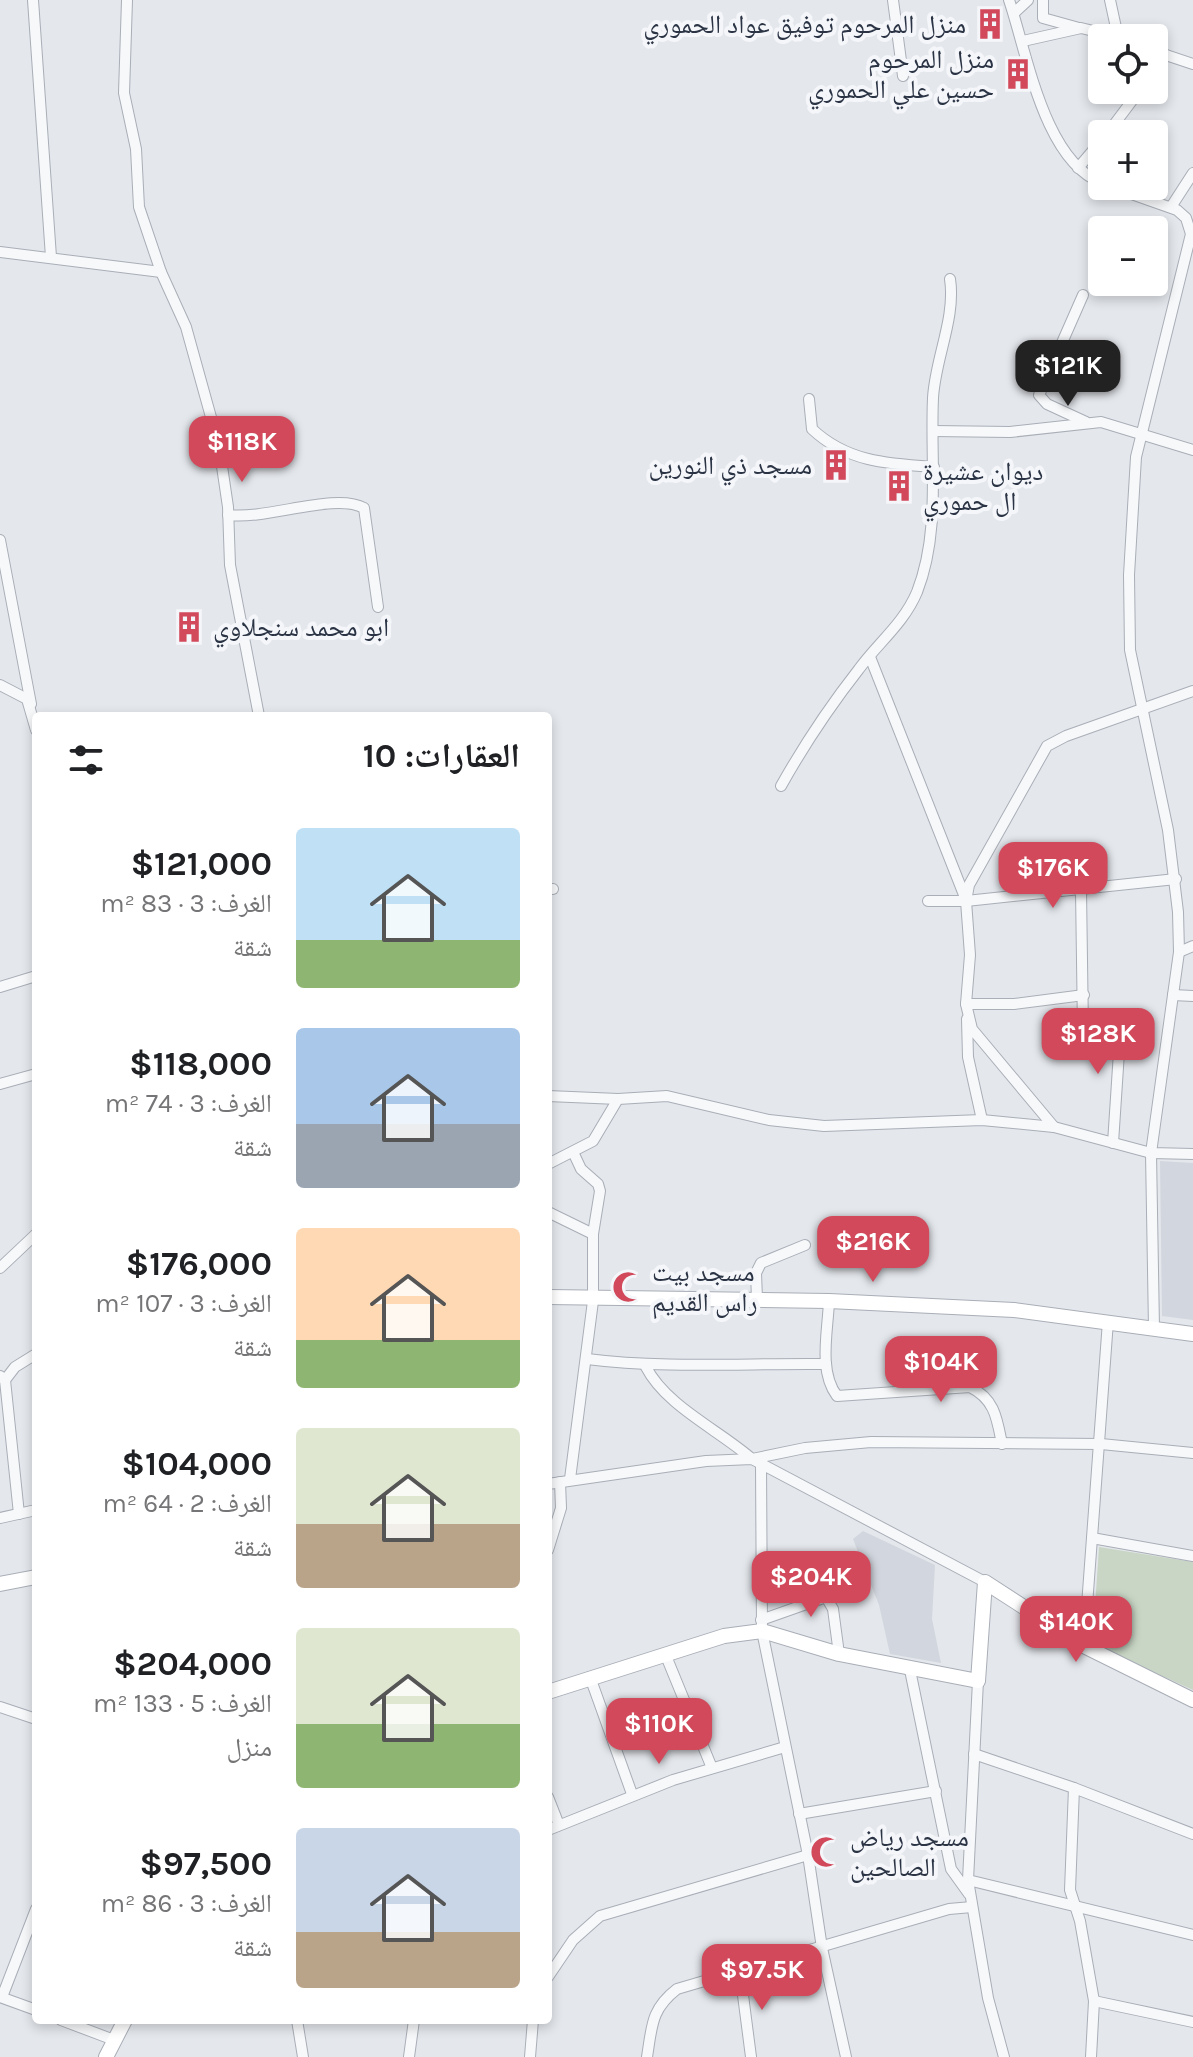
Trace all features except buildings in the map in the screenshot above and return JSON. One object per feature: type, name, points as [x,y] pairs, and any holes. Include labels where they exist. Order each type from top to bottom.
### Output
[{"type":"street","points":[[23,0],[33,0],[51,257]]},
{"type":"street","points":[[127,0],[125,101],[136,149],[140,212],[161,272],[176,297],[219,446],[228,515],[230,565],[258,712]]},
{"type":"street","points":[[893,0],[903,76]]},
{"type":"street","points":[[1009,0],[1046,118],[1078,168],[1088,174]]},
{"type":"street","points":[[1014,13],[1028,0]]},
{"type":"street","points":[[1043,0],[1043,18],[1088,30]]},
{"type":"street","points":[[1110,0],[1116,24]]},
{"type":"street","points":[[1023,41],[1081,28]]},
{"type":"street","points":[[1168,56],[1193,64]]},
{"type":"street","points":[[1078,168],[1088,156]]},
{"type":"street","points":[[1171,207],[1193,173]]},
{"type":"street","points":[[1150,200],[1171,207],[1186,218],[1190,242],[1141,433],[1133,481],[1129,628],[1141,711],[1176,879],[1179,952],[1151,1153],[1154,1328]]},
{"type":"street","points":[[0,252],[161,272]]},
{"type":"street","points":[[781,786],[805,743],[904,616],[918,590],[926,556],[934,467],[934,381],[950,310],[950,279]]},
{"type":"street","points":[[1083,295],[1039,395],[1047,404],[1086,422],[1141,433],[1193,450]]},
{"type":"street","points":[[809,399],[812,429],[839,449],[870,462],[934,467]]},
{"type":"street","points":[[933,431],[1010,432],[1086,422]]},
{"type":"street","points":[[228,515],[274,515],[334,503],[353,503],[364,508],[378,607]]},
{"type":"street","points":[[0,540],[33,712]]},
{"type":"street","points":[[870,657],[966,901]]},
{"type":"street","points":[[0,685],[31,704]]},
{"type":"street","points":[[982,1120],[968,1057],[966,1008],[970,955],[966,901],[971,879],[1043,750],[1066,736],[1193,691]]},
{"type":"street","points":[[928,901],[966,901],[1176,879]]},
{"type":"street","points":[[1081,890],[1083,1031],[1119,1052],[1113,1143]]},
{"type":"street","points":[[1179,952],[1193,946]]},
{"type":"street","points":[[0,987],[32,977]]},
{"type":"street","points":[[966,1008],[1084,995]]},
{"type":"street","points":[[1173,995],[1193,996]]},
{"type":"street","points":[[966,1008],[972,1029],[1054,1127]]},
{"type":"street","points":[[0,1084],[32,1075]]},
{"type":"street","points":[[552,1096],[677,1097],[769,1120],[824,1126],[982,1120],[1054,1127],[1151,1153],[1193,1154]]},
{"type":"street","points":[[552,1162],[574,1154],[596,1139],[618,1099]]},
{"type":"street","points":[[552,1537],[561,1508],[587,1359],[593,1301],[593,1234],[600,1188],[584,1173],[574,1154]]},
{"type":"street","points":[[552,1214],[593,1234]]},
{"type":"street","points":[[0,1268],[32,1238]]},
{"type":"street","points":[[757,1299],[756,1273],[761,1263],[805,1245]]},
{"type":"street","points":[[552,1297],[593,1301],[757,1299],[1014,1310],[1193,1334]]},
{"type":"street","points":[[829,1301],[826,1364],[831,1388],[837,1396],[970,1387],[981,1392],[993,1405],[1002,1444]]},
{"type":"street","points":[[1084,1646],[1108,1321]]},
{"type":"street","points":[[19,1514],[3,1378],[32,1356]]},
{"type":"street","points":[[587,1359],[646,1367],[673,1362],[826,1364]]},
{"type":"street","points":[[646,1367],[652,1379],[672,1397],[757,1461],[985,1582],[1084,1646],[1193,1700]]},
{"type":"street","points":[[552,1483],[706,1461],[757,1461],[837,1444],[1101,1444],[1193,1453]]},
{"type":"street","points":[[757,1461],[762,1626],[808,1855],[822,1948],[846,2057]]},
{"type":"street","points":[[0,1518],[32,1511]]},
{"type":"street","points":[[1092,1538],[1193,1556]]},
{"type":"street","points":[[0,1584],[32,1578]]},
{"type":"street","points":[[985,1582],[968,1880],[988,1998],[1004,2057]]},
{"type":"street","points":[[552,1691],[762,1626],[826,1597],[833,1609],[839,1654]]},
{"type":"street","points":[[762,1626],[839,1654],[978,1681]]},
{"type":"street","points":[[666,1656],[712,1768]]},
{"type":"street","points":[[910,1670],[951,1869],[971,1901]]},
{"type":"street","points":[[590,1677],[632,1794]]},
{"type":"street","points":[[0,1707],[32,1718]]},
{"type":"street","points":[[552,1828],[632,1794],[785,1747]]},
{"type":"street","points":[[974,1754],[1193,1834]]},
{"type":"street","points":[[1074,1788],[1070,1877],[1094,2001],[1091,2057]]},
{"type":"street","points":[[799,1814],[936,1791]]},
{"type":"street","points":[[552,1807],[559,1825]]},
{"type":"street","points":[[552,1971],[573,1940],[600,1916],[808,1855]]},
{"type":"street","points":[[968,1880],[1193,1935]]},
{"type":"street","points":[[647,2057],[654,2017],[661,2001],[677,1989],[971,1901]]},
{"type":"street","points":[[32,1919],[1,1997],[32,2009]]},
{"type":"street","points":[[740,1972],[751,2057]]},
{"type":"street","points":[[1094,2001],[1193,2022]]},
{"type":"street","points":[[72,2024],[114,2040]]},
{"type":"street","points":[[106,2057],[123,2024]]},
{"type":"street","points":[[298,2024],[304,2057]]},
{"type":"street","points":[[409,2057],[413,2024]]},
{"type":"street","points":[[530,2057],[533,2024]]},
{"type":"shaded area","points":[[1160,1161],[1193,1163],[1193,1320],[1162,1316]]},
{"type":"shaded area","points":[[863,1531],[935,1565],[932,1619],[941,1663],[890,1654],[879,1605],[853,1539]]},
{"type":"green space","points":[[1099,1547],[1193,1562],[1193,1690],[1097,1646],[1093,1636]]},
{"type":"place","name":"منزل المرحوم توفيق عواد الحموري","points":[[990,24]]},
{"type":"place","name":"منزل المرحوم حسين علي الحموري","points":[[1018,74]]},
{"type":"place","name":"مسجد ذي النورين","points":[[836,465]]},
{"type":"place","name":"ديوان عشيرة ال حموري","points":[[899,486]]},
{"type":"place","name":"ابو محمد سنجلاوي","points":[[189,627]]},
{"type":"place","name":"مسجد بيت راس القديم","points":[[628,1287]]},
{"type":"place","name":"مسجد رياض الصالحين","points":[[826,1852]]}]
